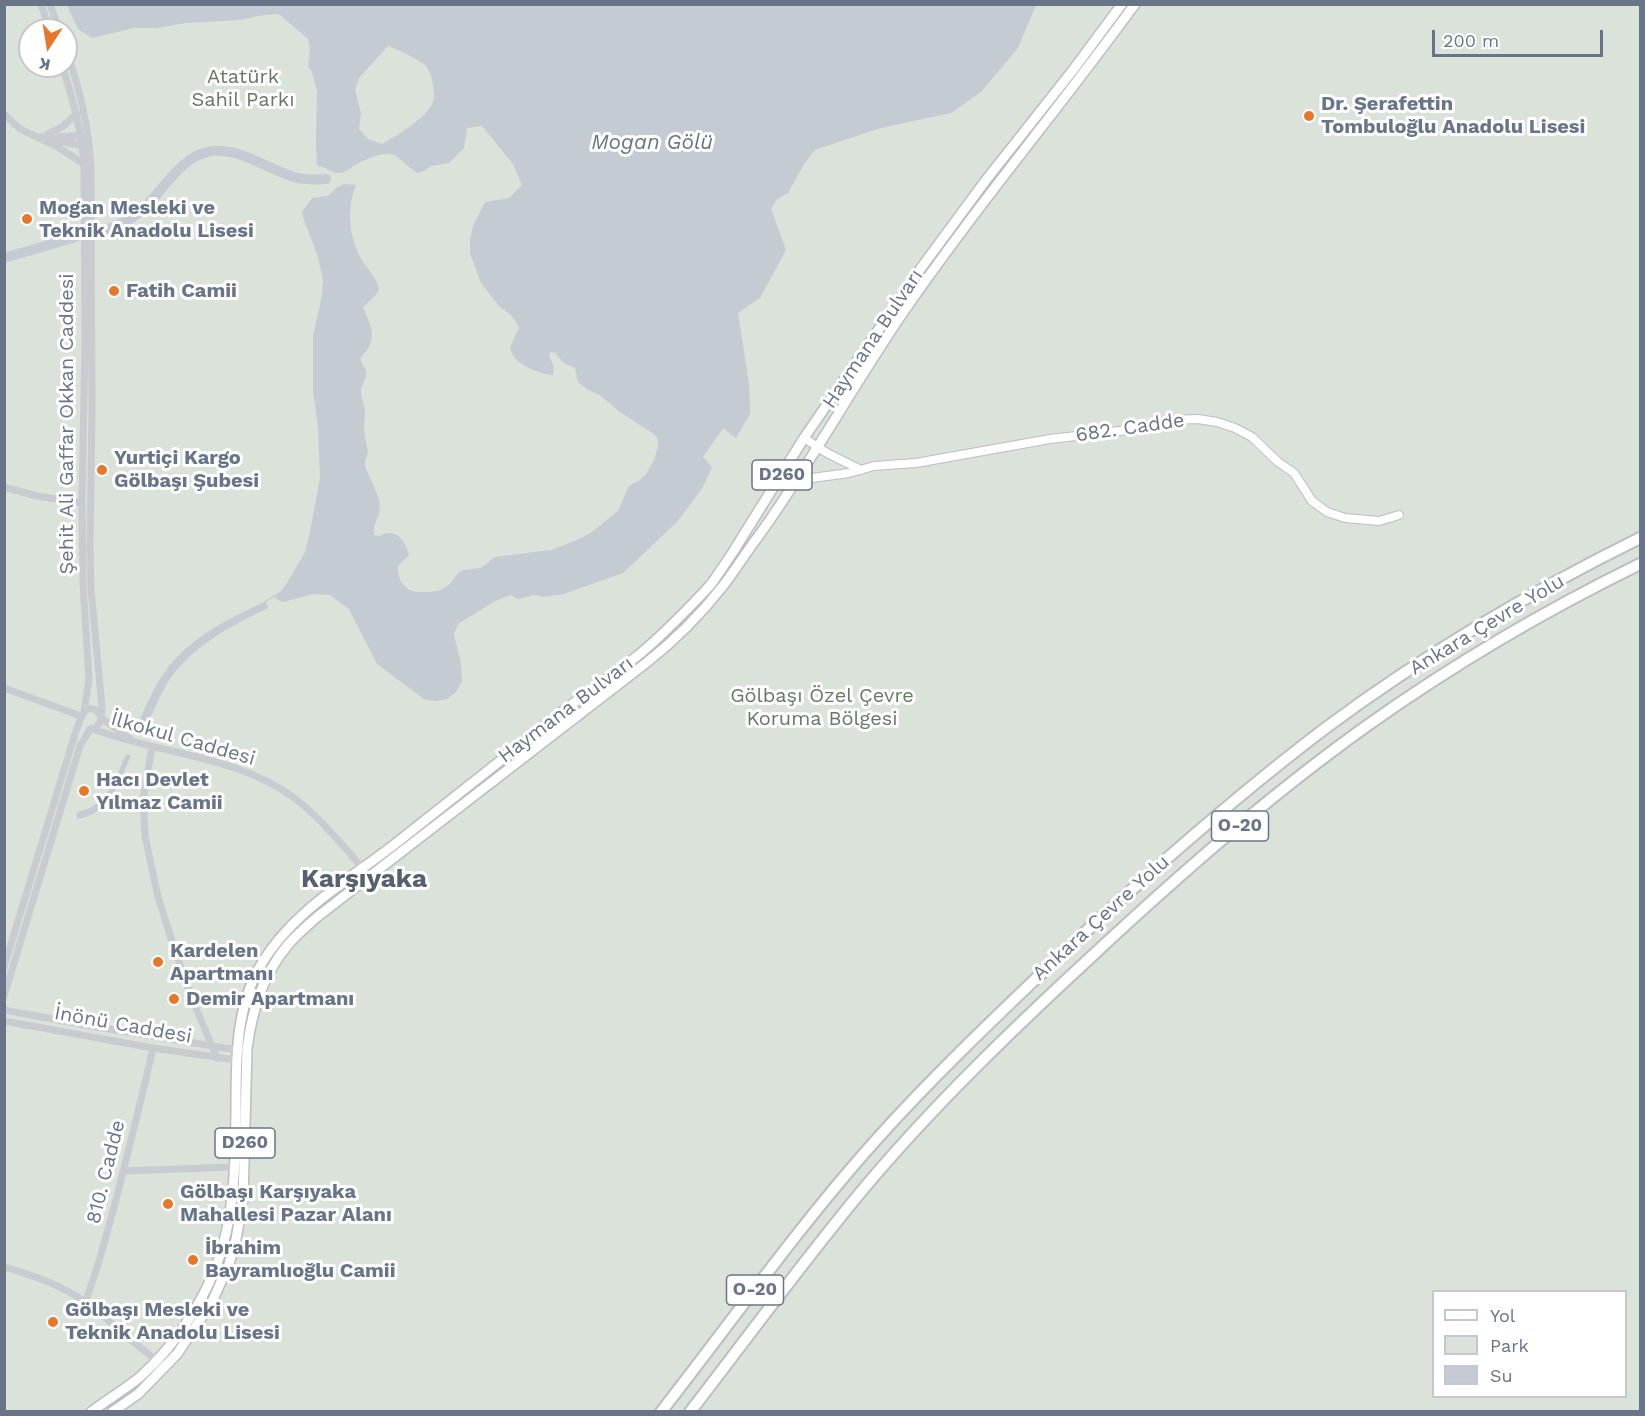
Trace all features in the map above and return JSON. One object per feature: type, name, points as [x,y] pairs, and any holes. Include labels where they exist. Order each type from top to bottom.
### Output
[{"type":"highway","name":"Haymana Bulvarı","points":[[112,1412],[138,1394],[161,1364],[215,1274],[229,1223],[235,1167],[237,1050],[246,998],[264,959],[301,916],[635,658],[712,583],[804,438],[921,268],[1122,4]]},
{"type":"highway","name":"Haymana Bulvarı","points":[[91,1412],[177,1354],[212,1302],[229,1264],[241,1217],[247,1049],[251,1019],[273,964],[291,941],[317,916],[646,663],[688,625],[722,587],[797,480],[846,400],[918,291],[1135,4]]},
{"type":"highway","name":"Ankara Çevre Yolu","points":[[661,1412],[800,1232],[875,1142],[925,1087],[1022,990],[1135,886],[1246,790],[1328,727],[1428,657],[1521,601],[1641,538]]},
{"type":"highway","name":"Ankara Çevre Yolu","points":[[690,1412],[803,1265],[892,1156],[942,1101],[1149,903],[1302,775],[1368,726],[1439,678],[1532,621],[1641,564]]},
{"type":"main road","name":"682. Cadde","points":[[797,480],[874,466],[916,463],[1050,439],[1128,430],[1170,420],[1198,419],[1217,422],[1252,437],[1278,462],[1294,473],[1312,501],[1327,512],[1345,518],[1379,520],[1399,515]]},
{"type":"main road","points":[[804,438],[861,470]]},
{"type":"main road","points":[[783,472],[797,480]]},
{"type":"street","name":"Şehit Ali Gaffar Okkan Caddesi","points":[[4,966],[82,716],[89,679],[83,583],[82,503],[85,342],[84,164],[86,147],[66,78]]},
{"type":"street","name":"Şehit Ali Gaffar Okkan Caddesi","points":[[75,78],[83,103],[92,203],[90,545],[101,718]]},
{"type":"street","points":[[4,114],[20,129],[56,146],[84,164]]},
{"type":"street","points":[[37,137],[57,131],[76,114]]},
{"type":"street","points":[[37,137],[81,136]]},
{"type":"street","points":[[37,137],[86,147]]},
{"type":"street","points":[[4,487],[37,496],[82,503]]},
{"type":"street","points":[[4,687],[82,716]]},
{"type":"street","points":[[82,716],[91,709],[96,710],[101,718],[119,729],[132,741]]},
{"type":"street","points":[[82,716],[85,728],[91,729]]},
{"type":"street","points":[[4,996],[80,746],[91,729],[99,725],[101,718]]},
{"type":"street","name":"İlkokul Caddesi","points":[[91,729],[239,770],[275,786],[293,797],[314,816],[370,877]]},
{"type":"street","points":[[152,747],[143,799],[145,836],[158,897],[172,941],[190,994],[217,1058]]},
{"type":"street","points":[[4,1010],[237,1050]]},
{"type":"street","name":"İnönü Caddesi","points":[[4,1021],[153,1048],[236,1060]]},
{"type":"street","name":"810. Cadde","points":[[85,1302],[98,1267],[153,1048]]},
{"type":"street","points":[[123,1171],[235,1167]]},
{"type":"street","points":[[4,1267],[37,1278],[85,1302],[161,1364]]},
{"type":"green space","name":"Gölbaşı Özel Çevre Koruma Bölgesi","points":[[5,5],[1640,5],[1640,1411],[5,1412]]},
{"type":"water","name":"Mogan Gölü","points":[[67,4],[1036,5],[1018,48],[981,92],[951,113],[881,128],[815,150],[804,164],[788,193],[777,199],[771,209],[786,250],[760,298],[738,313],[749,384],[750,414],[736,438],[723,428],[703,457],[712,467],[703,487],[677,522],[623,573],[564,594],[544,597],[534,595],[517,599],[511,595],[495,601],[458,624],[454,634],[461,664],[462,681],[456,692],[447,699],[436,701],[424,699],[377,664],[349,609],[330,595],[312,594],[284,602],[274,596],[287,583],[305,552],[320,478],[318,427],[313,391],[313,336],[323,280],[318,257],[302,212],[312,198],[328,196],[344,184],[356,185],[350,213],[352,233],[364,264],[379,289],[363,307],[371,327],[372,339],[367,351],[361,357],[366,370],[361,389],[368,452],[365,466],[380,502],[374,535],[395,534],[405,544],[409,555],[398,566],[398,574],[401,582],[409,590],[430,592],[441,590],[450,584],[458,573],[463,570],[481,568],[495,557],[551,550],[592,532],[618,511],[629,486],[646,474],[654,460],[658,440],[654,434],[578,382],[575,368],[564,363],[555,353],[550,352],[549,355],[554,367],[553,375],[526,367],[513,355],[510,348],[519,327],[512,316],[499,306],[481,283],[470,253],[470,239],[473,226],[485,202],[509,198],[522,185],[513,164],[482,126],[467,128],[464,148],[449,163],[431,166],[424,171],[417,173],[396,156],[390,154],[370,158],[345,172],[334,172],[317,166],[317,91],[308,66],[310,49],[308,39],[280,15],[156,28],[134,28],[92,38],[78,29],[78,18],[73,18]],"holes":[[[388,46],[426,66],[432,78],[434,98],[430,108],[419,120],[382,144],[368,139],[359,129],[361,113],[355,90],[359,78]]]},
{"type":"water","points":[[266,601],[268,608],[211,639],[186,660],[166,685],[144,731],[136,727],[160,679],[185,650],[223,622]]},
{"type":"water","points":[[126,754],[131,756],[112,795],[98,811],[77,819],[77,812],[87,809],[103,798]]},
{"type":"waterway","points":[[98,232],[133,217],[151,201],[182,166],[191,159],[212,151],[244,156],[298,178],[326,179]]},
{"type":"waterway","points":[[4,258],[76,237]]},
{"type":"waterway","points":[[265,602],[274,596]]},
{"type":"place","name":"Dr. Şerafettin Tombuloğlu Anadolu Lisesi","points":[[1309,116]]},
{"type":"place","name":"Mogan Mesleki ve Teknik Anadolu Lisesi","points":[[27,219]]},
{"type":"place","name":"Fatih Camii","points":[[114,291]]},
{"type":"place","name":"Yurtiçi Kargo Gölbaşı Şubesi","points":[[102,470]]},
{"type":"place","name":"Hacı Devlet Yılmaz Camii","points":[[84,791]]},
{"type":"place","name":"Kardelen Apartmanı","points":[[158,962]]},
{"type":"place","name":"Demir Apartmanı","points":[[174,999]]},
{"type":"place","name":"Gölbaşı Karşıyaka Mahallesi Pazar Alanı","points":[[168,1204]]},
{"type":"place","name":"İbrahim Bayramlıoğlu Camii","points":[[193,1260]]},
{"type":"place","name":"Gölbaşı Mesleki ve Teknik Anadolu Lisesi","points":[[53,1322]]},
{"type":"district","name":"Karşıyaka","points":[[364,879]]},
{"type":"park label","name":"Atatürk Sahil Parkı","points":[[243,88]]}]
